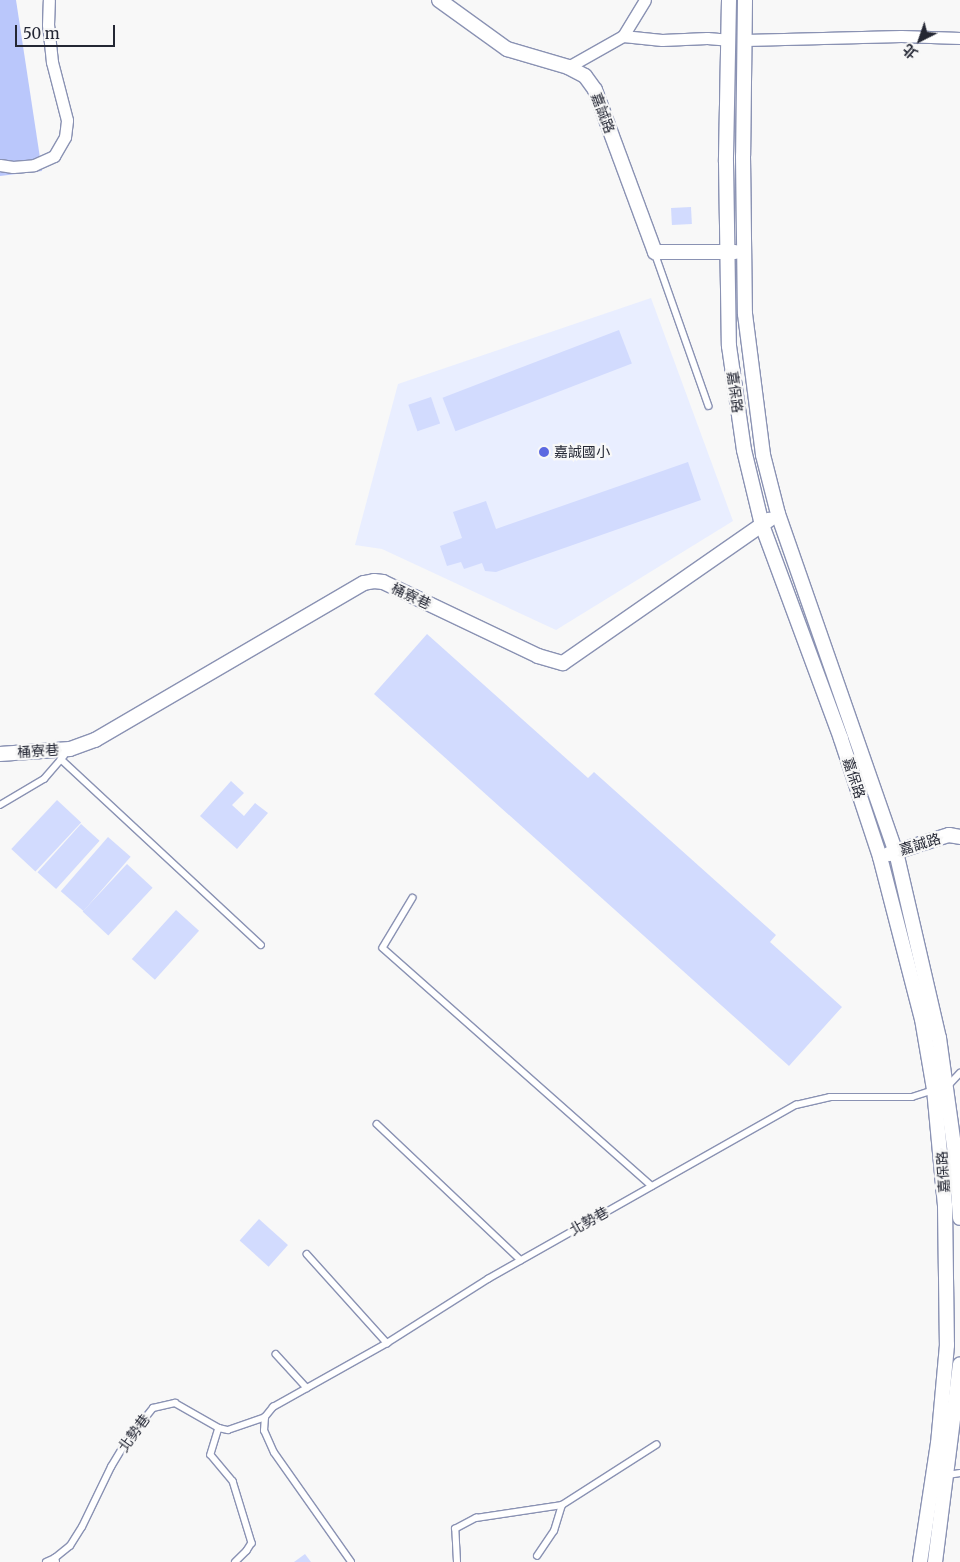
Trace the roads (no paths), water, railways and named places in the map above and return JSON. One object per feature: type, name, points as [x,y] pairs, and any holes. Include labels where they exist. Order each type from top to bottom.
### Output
[{"type":"street","points":[[0,165],[13,168],[34,165],[54,156],[65,137],[67,120],[52,62],[48,25],[49,0]]},
{"type":"street","name":"嘉誠路","points":[[439,0],[507,48],[568,67],[585,76],[595,90],[655,252]]},
{"type":"street","points":[[568,67],[623,36],[645,0]]},
{"type":"street","name":"嘉保路","points":[[729,0],[726,252],[728,346],[744,450],[762,525],[841,739],[880,857],[941,1088],[947,1346],[938,1443],[920,1562]]},
{"type":"street","name":"嘉保路","points":[[745,0],[743,252],[745,314],[763,455],[778,514],[896,852],[933,1004],[941,1088],[960,1218]]},
{"type":"street","points":[[623,36],[662,40],[707,38],[728,40]]},
{"type":"street","points":[[745,40],[901,36],[960,38]]},
{"type":"street","points":[[655,252],[743,252]]},
{"type":"street","name":"桶寮巷","points":[[0,754],[66,754],[94,740],[364,583],[374,581],[383,582],[538,656],[562,663],[778,514]]},
{"type":"street","name":"嘉誠路","points":[[880,857],[950,835],[960,837]]},
{"type":"street","points":[[935,1562],[954,1474],[960,1365]]},
{"type":"lane","name":"嘉誠路","points":[[655,252],[709,406]]},
{"type":"lane","points":[[0,805],[44,779],[66,754],[260,945]]},
{"type":"lane","points":[[413,898],[383,948],[652,1186]]},
{"type":"lane","points":[[941,1088],[960,1073]]},
{"type":"lane","name":"北勢巷","points":[[46,1562],[56,1560],[70,1546],[82,1527],[111,1467],[126,1442],[153,1408],[174,1404],[219,1428],[228,1430],[265,1417],[273,1407],[387,1343],[521,1260],[796,1105],[830,1097],[912,1097],[941,1088]]},
{"type":"lane","points":[[377,1124],[521,1260]]},
{"type":"lane","points":[[306,1254],[387,1343]]},
{"type":"lane","points":[[276,1354],[307,1388]]},
{"type":"lane","points":[[265,1417],[264,1432],[274,1453],[351,1562]]},
{"type":"lane","points":[[219,1428],[211,1454],[233,1481],[252,1543],[236,1562]]},
{"type":"lane","points":[[457,1562],[455,1529],[476,1518],[562,1505],[656,1445]]},
{"type":"lane","points":[[537,1556],[554,1531],[562,1505]]},
{"type":"place","name":"嘉誠國小","points":[[544,452]]}]
